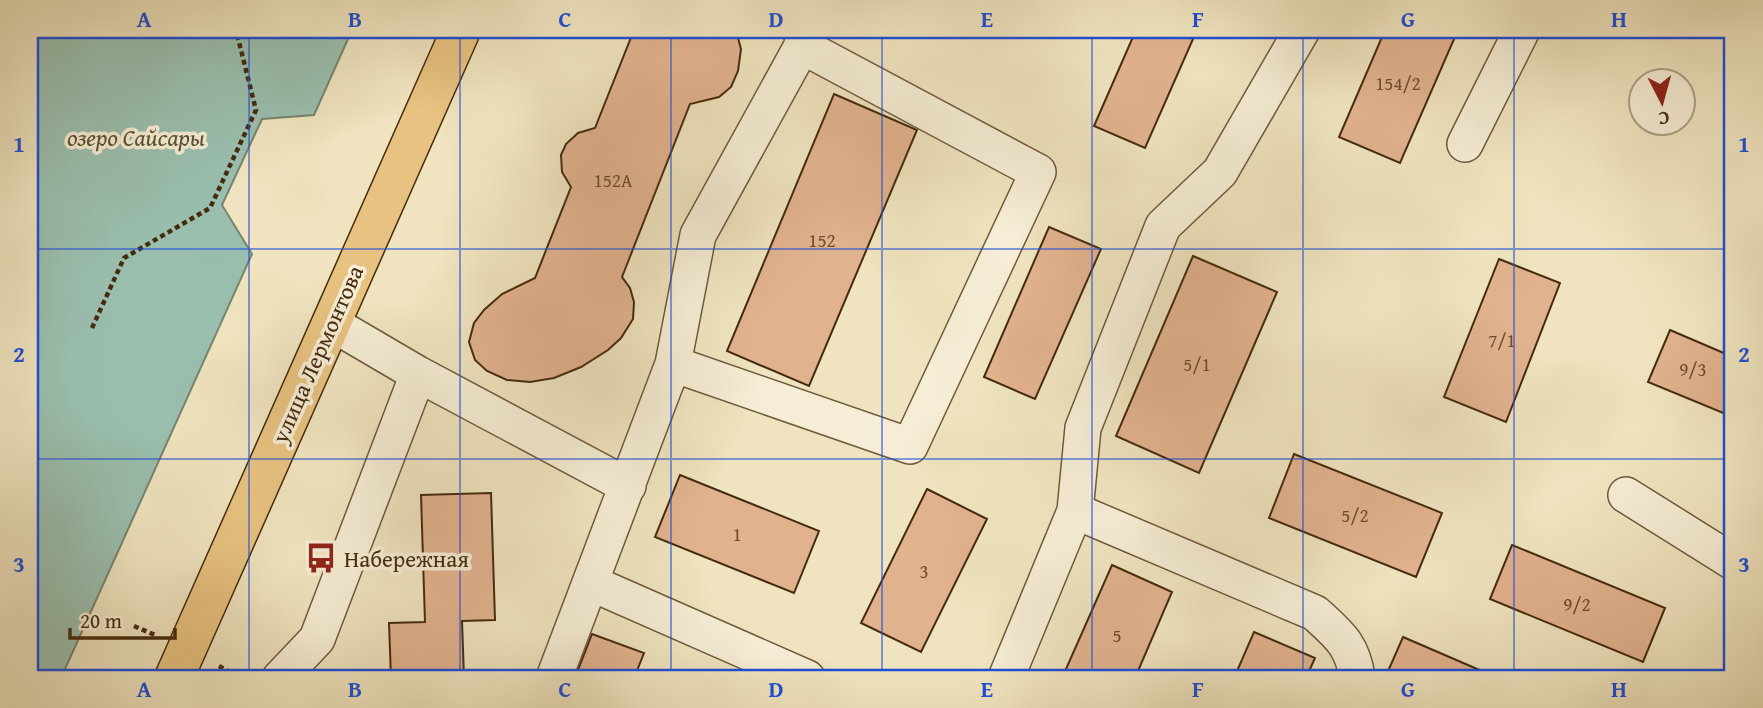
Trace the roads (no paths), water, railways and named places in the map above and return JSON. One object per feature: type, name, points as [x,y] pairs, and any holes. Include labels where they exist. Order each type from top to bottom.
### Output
[{"type":"main road","name":"улица Лермонтова","points":[[174,678],[461,30]]},
{"type":"street","points":[[1006,678],[1075,511],[1083,428],[1163,226],[1220,173],[1302,30]]},
{"type":"street","points":[[1465,144],[1522,30]]},
{"type":"street","points":[[554,678],[673,364],[698,235],[803,38],[1038,172],[910,446],[673,364]]},
{"type":"street","points":[[331,323],[418,374],[628,486]]},
{"type":"street","points":[[280,678],[317,639],[418,374]]},
{"type":"street","points":[[1626,495],[1733,562]]},
{"type":"street","points":[[1075,511],[1315,613],[1346,642],[1355,662],[1357,678]]},
{"type":"street","points":[[591,583],[747,666],[807,678]]},
{"type":"water","name":"озеро Сайсары","points":[[30,30],[352,30],[314,115],[262,119],[222,205],[252,254],[61,678],[30,678]]},
{"type":"place","name":"Набережная","points":[[321,558]]}]
